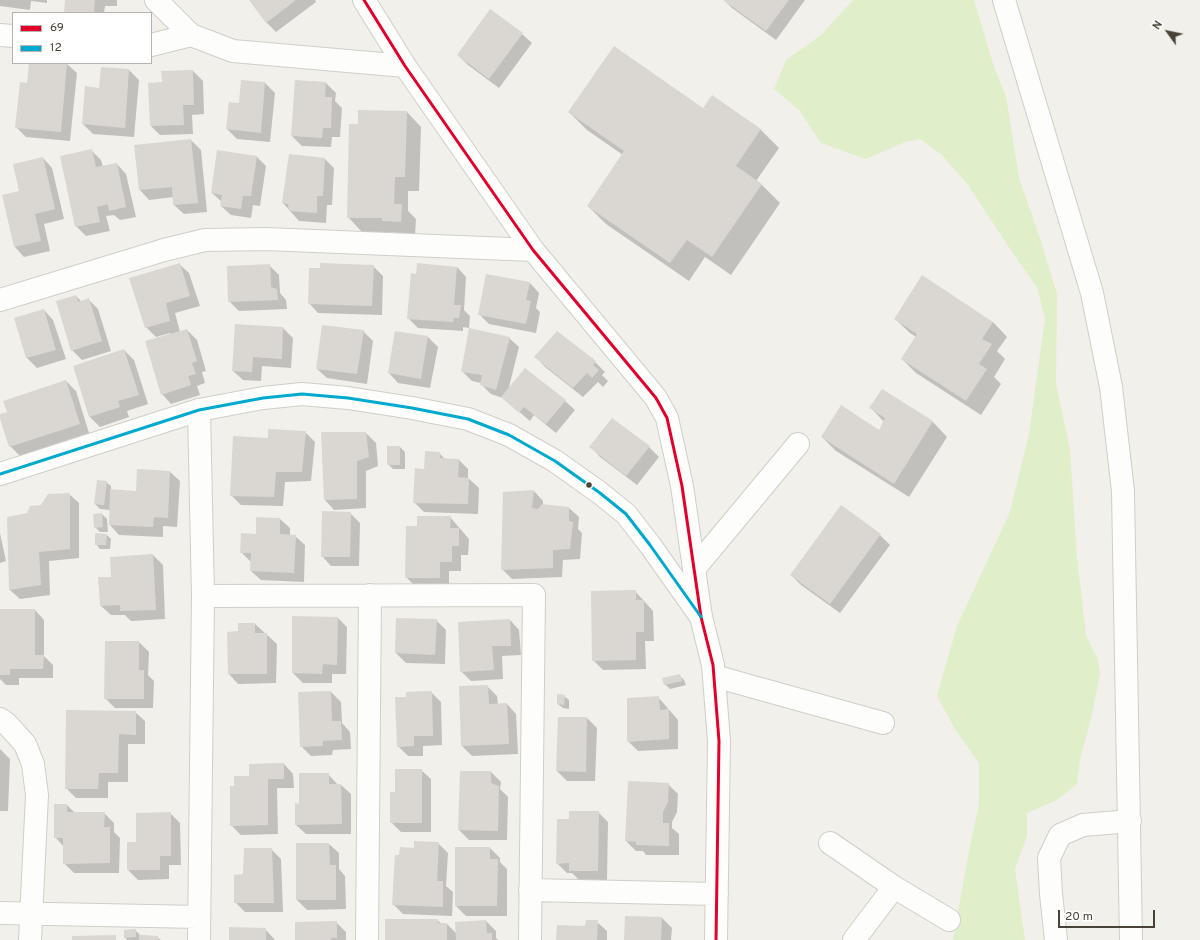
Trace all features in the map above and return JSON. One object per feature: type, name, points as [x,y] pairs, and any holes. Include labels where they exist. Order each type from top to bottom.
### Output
[{"type":"street","points":[[156,0],[191,35],[234,51],[405,66]]},
{"type":"street","points":[[364,0],[405,66],[533,250],[656,398],[667,418],[682,486],[701,617],[713,664],[719,741],[716,940]]},
{"type":"street","points":[[1004,0],[1092,293],[1111,387],[1123,491],[1131,940]]},
{"type":"street","points":[[0,35],[12,36]]},
{"type":"street","points":[[152,45],[191,35]]},
{"type":"street","points":[[0,300],[164,250],[206,240],[266,239],[533,250]]},
{"type":"street","points":[[0,474],[199,410],[263,398],[302,394],[348,398],[468,419],[509,435],[555,461],[600,493],[626,514],[701,617]]},
{"type":"street","points":[[199,410],[203,596],[199,940]]},
{"type":"street","points":[[694,569],[798,444]]},
{"type":"street","points":[[367,940],[370,595]]},
{"type":"street","points":[[203,596],[534,595],[530,940]]},
{"type":"street","points":[[714,676],[883,723]]},
{"type":"street","points":[[0,720],[7,724],[25,744],[33,764],[37,795],[30,940]]},
{"type":"street","points":[[1056,940],[1049,858],[1060,835],[1082,825],[1130,821]]},
{"type":"street","points":[[830,842],[894,887],[949,920]]},
{"type":"street","points":[[854,940],[894,887]]},
{"type":"street","points":[[530,890],[717,894]]},
{"type":"street","points":[[0,913],[199,917]]},
{"type":"green space","points":[[853,0],[974,0],[994,67],[1006,96],[1019,178],[1041,241],[1057,294],[1056,384],[1070,449],[1077,557],[1086,635],[1098,660],[1100,674],[1091,719],[1080,759],[1077,784],[1057,800],[1027,813],[1027,836],[1015,869],[1025,940],[953,940],[979,804],[979,763],[955,729],[937,696],[957,626],[1010,512],[1029,434],[1045,319],[1037,287],[968,185],[942,155],[920,139],[905,142],[866,159],[821,143],[799,110],[774,89],[786,60],[821,35]]},
{"type":"building","points":[[65,0],[95,0],[94,12],[64,12]]},
{"type":"building","points":[[249,0],[296,0],[266,23]]},
{"type":"building","points":[[723,0],[789,0],[766,31]]},
{"type":"building","points":[[490,9],[523,33],[489,79],[457,55]]},
{"type":"building","points":[[614,46],[703,108],[712,95],[761,129],[736,166],[762,184],[712,257],[687,240],[670,263],[587,206],[624,151],[568,112]]},
{"type":"building","points":[[29,64],[67,64],[61,132],[15,128],[20,82],[27,83]]},
{"type":"building","points":[[101,67],[129,69],[125,128],[82,124],[85,86],[99,88]]},
{"type":"building","points":[[193,70],[194,105],[183,105],[184,125],[150,126],[148,83],[162,82],[161,71]]},
{"type":"building","points":[[241,80],[265,82],[261,133],[226,129],[229,102],[239,103]]},
{"type":"building","points":[[295,80],[326,82],[325,97],[332,97],[331,128],[323,128],[322,138],[291,136]]},
{"type":"building","points":[[358,110],[407,111],[405,177],[395,177],[394,204],[402,204],[401,222],[382,221],[382,218],[347,218],[349,124],[358,124]]},
{"type":"building","points":[[191,139],[198,203],[173,205],[172,187],[139,190],[134,145]]},
{"type":"building","points":[[92,149],[96,167],[117,163],[126,207],[109,211],[108,204],[97,207],[100,222],[75,227],[60,156]]},
{"type":"building","points":[[217,150],[257,156],[251,196],[243,196],[241,209],[220,206],[222,195],[211,193]]},
{"type":"building","points":[[289,154],[325,158],[323,196],[317,196],[317,213],[289,211],[288,204],[282,203]]},
{"type":"building","points":[[43,157],[55,209],[35,214],[41,241],[14,247],[2,195],[19,191],[13,164]]},
{"type":"building","points":[[180,263],[190,296],[166,303],[170,321],[145,328],[129,278]]},
{"type":"building","points":[[320,263],[374,265],[372,306],[308,304],[309,268],[320,268]]},
{"type":"building","points":[[417,263],[457,267],[454,305],[461,305],[459,318],[454,318],[453,322],[407,319],[411,273],[416,274]]},
{"type":"building","points":[[270,264],[271,287],[277,289],[278,300],[228,302],[227,266]]},
{"type":"building","points":[[486,274],[530,282],[526,300],[531,301],[526,324],[478,315]]},
{"type":"building","points":[[922,275],[993,322],[982,339],[992,344],[979,364],[987,369],[966,401],[901,359],[917,334],[894,319]]},
{"type":"building","points":[[76,295],[78,302],[89,298],[102,341],[71,351],[56,301]]},
{"type":"building","points":[[44,309],[56,350],[26,358],[14,318]]},
{"type":"building","points":[[235,324],[283,327],[282,359],[253,357],[252,372],[232,371]]},
{"type":"building","points":[[322,325],[364,330],[357,374],[316,369]]},
{"type":"building","points":[[469,328],[510,337],[496,390],[480,385],[482,375],[461,372]]},
{"type":"building","points":[[187,329],[197,361],[192,363],[196,374],[188,376],[191,385],[161,395],[145,341]]},
{"type":"building","points":[[395,331],[428,336],[421,379],[388,373]]},
{"type":"building","points":[[557,331],[596,361],[593,365],[599,370],[592,378],[587,373],[573,388],[534,357]]},
{"type":"building","points":[[124,349],[139,395],[118,401],[120,407],[89,417],[73,366]]},
{"type":"building","points":[[525,368],[566,400],[546,424],[524,407],[519,413],[501,397]]},
{"type":"building","points":[[66,380],[80,424],[9,447],[0,419],[0,414],[7,412],[3,401]]},
{"type":"building","points":[[882,389],[933,421],[894,484],[821,437],[841,405],[879,430],[885,418],[869,408]]},
{"type":"building","points":[[612,418],[650,446],[626,476],[589,447]]},
{"type":"building","points":[[268,429],[306,431],[302,472],[276,472],[274,497],[230,496],[233,436],[268,438]]},
{"type":"building","points":[[321,432],[366,432],[369,457],[357,461],[357,499],[324,500]]},
{"type":"building","points":[[387,446],[400,446],[400,465],[387,465]]},
{"type":"building","points":[[425,451],[440,452],[440,458],[459,459],[458,477],[469,478],[468,504],[413,503],[415,468],[424,469]]},
{"type":"building","points":[[137,469],[170,471],[168,518],[154,517],[153,527],[109,525],[110,489],[136,491]]},
{"type":"building","points":[[97,480],[107,481],[104,505],[94,504]]},
{"type":"building","points":[[534,490],[532,508],[538,509],[542,504],[569,507],[569,521],[573,522],[570,549],[553,550],[553,568],[501,570],[503,492]]},
{"type":"building","points":[[70,493],[70,549],[39,552],[41,585],[9,590],[7,517],[27,513],[30,506],[41,505],[48,494]]},
{"type":"building","points":[[841,505],[881,534],[830,604],[790,575]]},
{"type":"building","points":[[322,511],[351,512],[350,557],[321,557]]},
{"type":"building","points":[[102,513],[103,527],[94,528],[93,514]]},
{"type":"building","points":[[417,516],[451,516],[450,528],[459,528],[459,546],[452,546],[452,562],[440,562],[440,578],[405,578],[406,526],[417,526]]},
{"type":"building","points":[[256,517],[280,518],[280,534],[296,535],[294,573],[250,571],[251,553],[240,553],[241,533],[256,534]]},
{"type":"building","points":[[95,533],[107,534],[106,545],[95,545]]},
{"type":"building","points":[[153,554],[156,610],[120,611],[120,605],[100,606],[98,577],[111,577],[110,557]]},
{"type":"building","points":[[636,590],[636,600],[644,600],[644,632],[636,632],[636,660],[592,661],[591,591]]},
{"type":"building","points":[[0,609],[35,609],[35,655],[44,655],[43,669],[10,669],[10,675],[0,675]]},
{"type":"building","points":[[292,616],[338,617],[337,665],[323,664],[322,674],[292,673]]},
{"type":"building","points":[[396,618],[437,619],[435,655],[395,653]]},
{"type":"building","points":[[510,619],[511,646],[492,646],[494,670],[460,672],[458,622]]},
{"type":"building","points":[[238,623],[255,623],[255,633],[267,633],[267,674],[228,674],[227,632],[238,631]]},
{"type":"building","points":[[105,641],[139,641],[139,670],[144,670],[144,699],[104,699]]},
{"type":"building","points":[[680,674],[682,681],[664,685],[662,678]]},
{"type":"building","points":[[488,685],[489,704],[507,703],[509,744],[461,746],[459,686]]},
{"type":"building","points":[[331,691],[332,721],[341,721],[342,740],[323,741],[323,746],[300,747],[298,692]]},
{"type":"building","points":[[432,691],[433,736],[414,736],[414,746],[397,747],[395,697],[406,697],[406,692]]},
{"type":"building","points":[[557,694],[565,695],[564,705],[557,704]]},
{"type":"building","points":[[659,696],[660,710],[669,709],[669,739],[627,742],[627,698]]},
{"type":"building","points":[[66,710],[136,711],[136,735],[119,734],[118,773],[99,773],[98,789],[65,789]]},
{"type":"building","points":[[558,717],[587,717],[586,772],[556,771]]},
{"type":"building","points":[[284,763],[284,779],[268,779],[268,825],[230,826],[230,786],[234,786],[234,776],[249,776],[249,764]]},
{"type":"building","points":[[395,769],[422,769],[422,823],[390,823],[390,792],[395,792]]},
{"type":"building","points":[[460,771],[491,771],[491,783],[499,786],[498,831],[458,830]]},
{"type":"building","points":[[299,773],[329,773],[329,784],[341,784],[342,824],[295,825],[295,803],[299,804]]},
{"type":"building","points":[[628,781],[669,783],[668,802],[663,812],[663,823],[669,823],[669,846],[636,845],[636,842],[625,841]]},
{"type":"building","points":[[54,804],[67,804],[67,812],[105,812],[104,827],[110,827],[110,863],[63,864],[63,838],[54,838]]},
{"type":"building","points":[[569,811],[599,811],[598,871],[569,871],[569,863],[556,864],[557,819],[569,819]]},
{"type":"building","points":[[171,812],[171,856],[160,856],[160,870],[127,870],[127,842],[136,842],[136,813]]},
{"type":"building","points":[[414,841],[439,842],[437,881],[443,881],[443,907],[392,905],[395,855],[399,855],[400,847],[414,848]]},
{"type":"building","points":[[296,843],[329,843],[330,865],[336,865],[336,900],[296,900]]},
{"type":"building","points":[[455,847],[490,847],[490,859],[498,859],[497,906],[455,906]]},
{"type":"building","points":[[244,848],[272,848],[274,903],[234,903],[234,875],[243,874]]},
{"type":"building","points":[[625,916],[662,917],[661,940],[624,940]]},
{"type":"building","points":[[385,919],[438,919],[438,923],[447,923],[447,940],[385,940]]},
{"type":"building","points":[[486,920],[487,933],[492,933],[492,940],[456,940],[455,922]]},
{"type":"building","points":[[586,920],[598,920],[597,940],[556,940],[557,925],[585,926]]},
{"type":"building","points":[[337,921],[337,938],[331,938],[331,940],[295,940],[295,922]]},
{"type":"building","points":[[229,927],[266,928],[266,940],[229,940]]},
{"type":"building","points":[[136,929],[136,937],[124,938],[124,930]]},
{"type":"building","points":[[116,935],[116,940],[72,940],[72,936]]},
{"type":"building","points":[[139,935],[158,936],[158,940],[139,940]]},
{"type":"transit line","name":"69","points":[[364,0],[405,66],[533,250],[656,398],[667,418],[682,486],[701,617],[713,665],[719,741],[716,940]]},
{"type":"transit line","name":"12","points":[[0,474],[199,410],[263,398],[302,394],[348,398],[468,419],[509,435],[555,461],[600,493],[626,514],[701,617]]}]
